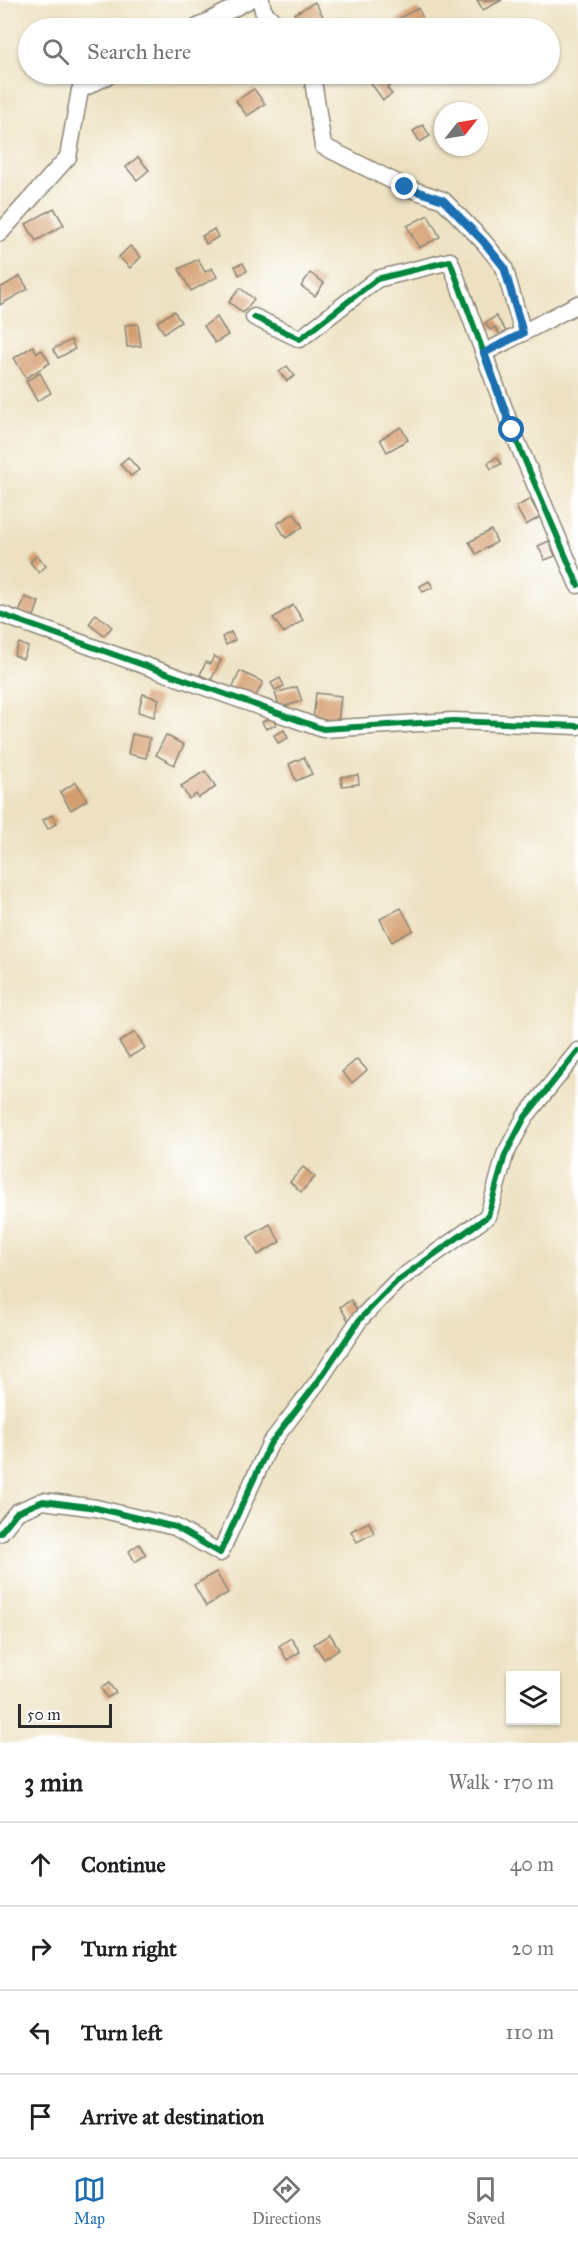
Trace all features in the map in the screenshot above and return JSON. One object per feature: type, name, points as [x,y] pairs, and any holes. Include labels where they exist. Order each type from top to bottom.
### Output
[{"type":"street","points":[[215,18],[249,0]]},
{"type":"street","points":[[261,0],[263,11],[270,18]]},
{"type":"street","points":[[0,233],[68,157],[80,90],[92,84]]},
{"type":"street","points":[[314,84],[323,146],[405,187],[443,200],[483,241],[504,267],[523,333]]},
{"type":"street","points":[[254,317],[300,339],[377,279],[450,261],[512,430],[578,585]]},
{"type":"street","points":[[484,353],[578,304]]},
{"type":"street","points":[[0,614],[323,729],[453,721],[578,726]]},
{"type":"street","points":[[0,1533],[17,1512],[43,1501],[96,1508],[176,1527],[220,1553],[270,1444],[317,1383],[360,1319],[397,1281],[488,1216],[505,1155],[525,1117],[578,1052]]},
{"type":"building","points":[[477,0],[502,0],[483,10]]},
{"type":"building","points":[[315,2],[324,18],[296,18],[294,14]]},
{"type":"building","points":[[418,8],[423,18],[400,18]]},
{"type":"building","points":[[371,84],[393,84],[387,88],[392,94],[383,100]]},
{"type":"building","points":[[254,89],[265,104],[247,116],[236,101]]},
{"type":"building","points":[[423,125],[430,136],[420,142],[413,131]]},
{"type":"building","points":[[138,157],[149,170],[137,180],[126,167]]},
{"type":"building","points":[[54,208],[64,225],[36,241],[26,224]]},
{"type":"building","points":[[428,215],[440,237],[419,248],[407,226]]},
{"type":"building","points":[[214,229],[218,237],[206,244],[202,236]]},
{"type":"building","points":[[130,246],[141,257],[130,268],[119,257]]},
{"type":"building","points":[[198,259],[205,272],[212,268],[217,277],[191,291],[179,269]]},
{"type":"building","points":[[243,263],[247,271],[239,275],[235,266]]},
{"type":"building","points":[[310,273],[324,283],[315,296],[301,286]]},
{"type":"building","points":[[20,276],[28,289],[0,305],[0,288]]},
{"type":"building","points":[[240,288],[254,299],[243,313],[229,302]]},
{"type":"building","points":[[174,311],[181,322],[164,333],[157,322]]},
{"type":"building","points":[[496,316],[506,331],[500,335],[495,327],[490,330],[485,323]]},
{"type":"building","points":[[217,317],[228,335],[215,343],[204,326]]},
{"type":"building","points":[[138,324],[141,346],[127,347],[125,325]]},
{"type":"building","points":[[71,340],[75,349],[58,358],[53,349]]},
{"type":"building","points":[[33,346],[37,353],[42,350],[50,363],[26,378],[14,358]]},
{"type":"building","points":[[287,366],[295,376],[287,381],[279,372]]},
{"type":"building","points":[[40,373],[51,393],[37,401],[26,381]]},
{"type":"building","points":[[401,427],[408,440],[387,452],[380,439]]},
{"type":"building","points":[[128,457],[139,470],[131,476],[120,464]]},
{"type":"building","points":[[497,457],[501,464],[491,469],[488,463]]},
{"type":"building","points":[[530,499],[540,517],[526,525],[516,507]]},
{"type":"building","points":[[294,513],[303,527],[286,538],[277,524]]},
{"type":"building","points":[[491,530],[497,542],[476,554],[469,542]]},
{"type":"building","points":[[549,541],[555,556],[545,560],[538,546]]},
{"type":"building","points":[[37,555],[46,566],[39,573],[30,562]]},
{"type":"building","points":[[429,581],[433,587],[423,592],[420,586]]},
{"type":"building","points":[[25,597],[39,602],[33,619],[19,613]]},
{"type":"building","points":[[293,605],[303,620],[284,633],[273,618]]},
{"type":"building","points":[[96,614],[112,627],[104,636],[89,624]]},
{"type":"building","points":[[231,632],[235,640],[226,645],[222,637]]},
{"type":"building","points":[[19,643],[28,647],[23,659],[14,655]]},
{"type":"building","points":[[214,656],[221,660],[211,680],[200,675],[206,662],[210,664]]},
{"type":"building","points":[[240,671],[263,682],[254,700],[232,689]]},
{"type":"building","points":[[280,678],[284,686],[275,690],[271,683]]},
{"type":"building","points":[[297,687],[302,701],[280,708],[275,693]]},
{"type":"building","points":[[316,693],[341,696],[338,723],[313,720]]},
{"type":"building","points":[[143,694],[159,699],[154,717],[138,712]]},
{"type":"building","points":[[272,717],[276,725],[266,729],[262,722]]},
{"type":"building","points":[[284,730],[288,738],[278,743],[274,735]]},
{"type":"building","points":[[132,734],[150,738],[146,758],[128,754]]},
{"type":"building","points":[[166,735],[184,745],[174,765],[156,755]]},
{"type":"building","points":[[304,757],[312,774],[296,781],[289,764]]},
{"type":"building","points":[[205,771],[216,787],[198,798],[196,794],[189,799],[181,786]]},
{"type":"building","points":[[358,775],[359,784],[342,786],[341,777]]},
{"type":"building","points":[[76,782],[87,800],[71,810],[60,792]]},
{"type":"building","points":[[52,815],[57,823],[48,829],[43,820]]},
{"type":"building","points":[[401,908],[413,930],[392,942],[380,919]]},
{"type":"building","points":[[135,1032],[145,1048],[129,1057],[119,1042]]},
{"type":"building","points":[[357,1059],[367,1070],[352,1083],[342,1072]]},
{"type":"building","points":[[303,1167],[315,1177],[301,1192],[290,1182]]},
{"type":"building","points":[[270,1224],[280,1242],[258,1255],[248,1237]]},
{"type":"building","points":[[351,1300],[359,1314],[348,1320],[340,1307]]},
{"type":"building","points":[[369,1522],[374,1533],[357,1542],[351,1531]]},
{"type":"building","points":[[139,1544],[146,1555],[135,1562],[129,1551]]},
{"type":"building","points":[[216,1572],[228,1593],[206,1606],[194,1585]]},
{"type":"building","points":[[330,1634],[339,1649],[324,1659],[314,1644]]},
{"type":"building","points":[[291,1638],[300,1652],[287,1660],[279,1646]]},
{"type":"building","points":[[109,1683],[116,1693],[107,1698],[101,1688]]},
{"type":"cycle path","points":[[254,317],[300,339],[377,279],[450,261],[512,430],[578,585]]},
{"type":"cycle path","points":[[0,614],[323,729],[453,721],[578,726]]},
{"type":"cycle path","points":[[0,1533],[17,1512],[43,1501],[96,1508],[175,1527],[220,1553],[270,1444],[317,1383],[360,1319],[397,1281],[488,1216],[505,1155],[525,1117],[578,1051]]},
{"type":"route","points":[[405,187],[443,200],[483,241],[504,267],[523,333],[484,353],[512,430]]}]
